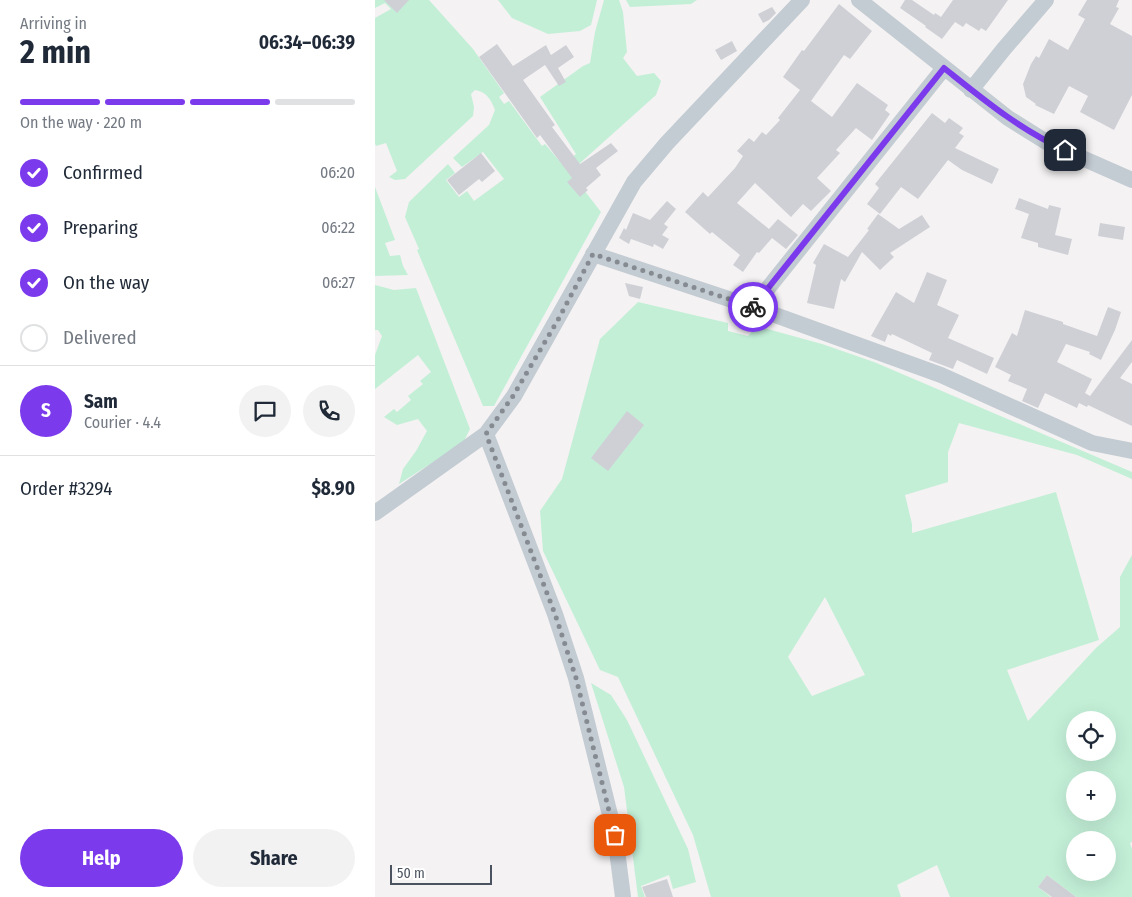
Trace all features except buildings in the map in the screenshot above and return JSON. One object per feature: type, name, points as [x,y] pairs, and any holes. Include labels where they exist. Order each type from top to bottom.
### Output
[{"type":"street","points":[[375,513],[486,434],[513,396],[635,182],[667,143],[801,0]]},
{"type":"street","points":[[859,0],[1008,118],[1048,143],[1132,180]]},
{"type":"street","points":[[971,90],[1046,0]]},
{"type":"street","points":[[753,307],[944,68]]},
{"type":"street","points":[[593,254],[753,307],[941,375],[1092,442],[1132,451]]},
{"type":"street","points":[[486,434],[555,614],[576,678],[615,835],[623,897]]},
{"type":"green space","points":[[375,0],[429,0],[473,49],[504,93],[499,97],[504,104],[509,101],[542,146],[545,144],[563,165],[576,154],[540,97],[590,63],[595,32],[604,0],[619,0],[623,12],[627,52],[623,58],[637,76],[654,73],[661,81],[656,95],[570,172],[601,212],[494,406],[483,406],[405,217],[409,202],[448,164],[455,173],[446,180],[459,197],[467,191],[474,201],[504,179],[483,152],[462,167],[453,158],[489,125],[495,110],[488,97],[475,90],[471,94],[474,107],[473,116],[405,179],[395,180],[389,177],[397,171],[386,143],[376,146],[375,144],[375,18],[391,9],[385,3],[375,8]]},
{"type":"green space","points":[[498,0],[597,0],[591,25],[580,31],[548,34],[512,18]]},
{"type":"green space","points":[[626,0],[697,0],[691,4],[630,7]]},
{"type":"green space","points":[[375,187],[395,240],[385,243],[390,256],[400,255],[408,275],[375,276]]},
{"type":"green space","points":[[375,285],[394,290],[416,288],[470,429],[463,443],[399,484],[403,469],[427,431],[418,419],[397,425],[384,417],[394,409],[397,412],[411,400],[408,396],[423,384],[420,381],[431,372],[418,355],[375,389],[375,355],[382,336],[378,330],[375,330]]},
{"type":"green space","points":[[638,302],[728,323],[728,331],[748,336],[757,326],[822,344],[874,362],[1132,472],[1132,479],[1077,455],[959,423],[948,452],[948,482],[905,495],[912,524],[912,533],[1056,492],[1099,640],[1007,670],[1028,721],[1096,648],[1120,627],[1120,577],[1132,555],[1132,842],[1130,843],[1132,849],[1132,897],[1076,897],[1047,875],[1038,887],[1051,897],[950,897],[937,865],[897,885],[901,897],[711,897],[693,835],[618,677],[600,670],[543,551],[540,511],[562,479],[600,339]],"holes":[[[825,597],[865,675],[812,696],[788,657]]]},
{"type":"green space","points":[[591,683],[611,695],[627,720],[688,849],[696,882],[673,889],[669,875],[641,886],[645,897],[638,897],[624,787]]},
{"type":"way so far","points":[[615,835],[576,678],[555,614],[486,434],[513,396],[559,318],[593,254],[753,307]]},
{"type":"route","points":[[753,307],[944,68],[1008,118],[1048,143],[1065,150]]}]
